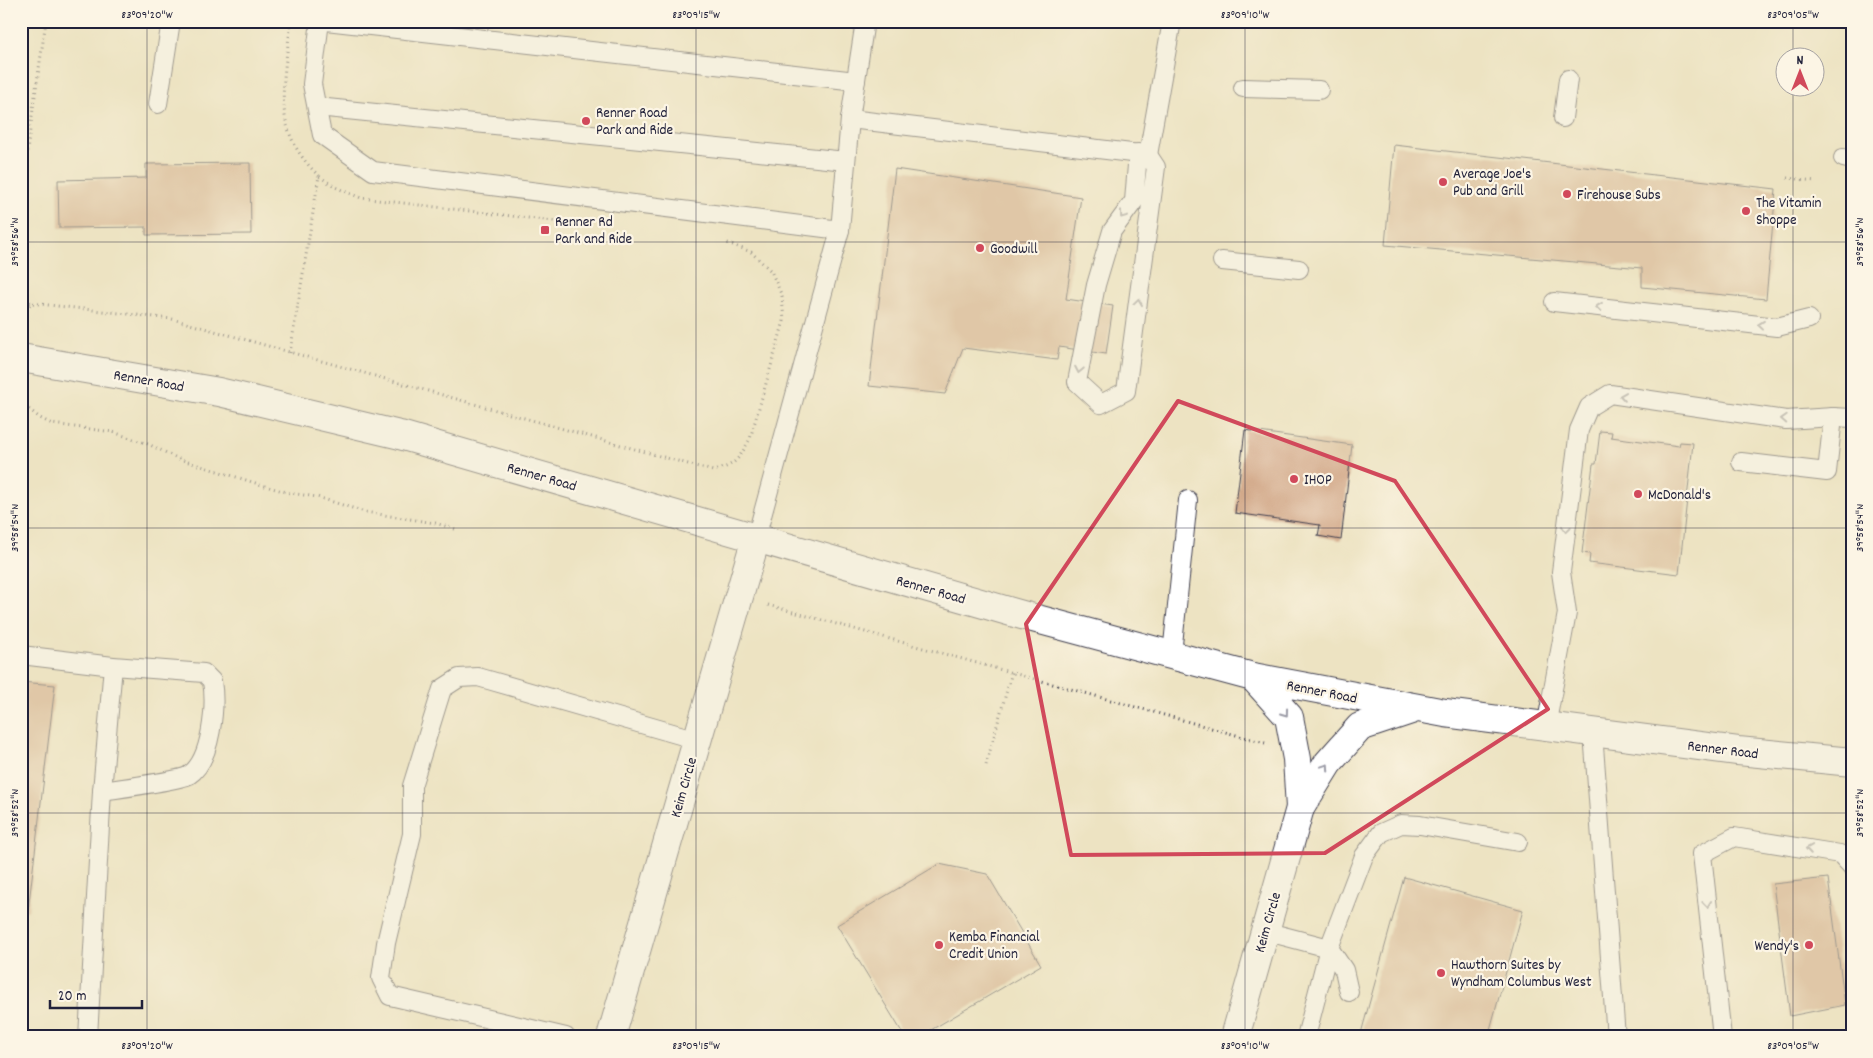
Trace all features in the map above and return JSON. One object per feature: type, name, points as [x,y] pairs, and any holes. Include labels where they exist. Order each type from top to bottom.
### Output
[{"type":"main road","name":"Renner Road","points":[[21,358],[219,392],[400,435],[1013,613],[1172,654],[1252,677],[1414,709],[1593,733],[1852,762]]},
{"type":"main road","name":"Keim Circle","points":[[611,1037],[756,538]]},
{"type":"main road","points":[[1252,677],[1289,717],[1297,759],[1300,808]]},
{"type":"main road","points":[[1300,808],[1328,762],[1360,726],[1414,709]]},
{"type":"main road","name":"Keim Circle","points":[[1234,1037],[1300,808]]},
{"type":"lane","points":[[158,104],[171,21]]},
{"type":"lane","points":[[320,21],[312,84],[322,134],[373,172],[840,230]]},
{"type":"lane","points":[[326,21],[856,81]]},
{"type":"lane","points":[[756,538],[840,230],[850,119],[865,21]]},
{"type":"lane","points":[[850,119],[1143,154],[1156,167],[1126,391],[1101,404],[1077,382],[1096,286],[1112,231],[1134,201],[1143,154],[1172,21]]},
{"type":"lane","points":[[1563,118],[1568,79]]},
{"type":"lane","points":[[1243,88],[1319,90]]},
{"type":"lane","points":[[317,107],[846,161]]},
{"type":"lane","points":[[1222,261],[1299,269]]},
{"type":"lane","points":[[1554,302],[1777,327],[1809,319]]},
{"type":"lane","points":[[1546,727],[1567,613],[1561,572],[1579,430],[1590,407],[1610,394],[1786,420],[1833,417],[1852,418]]},
{"type":"lane","points":[[1741,462],[1827,472],[1833,417]]},
{"type":"lane","points":[[1172,654],[1188,500]]},
{"type":"lane","points":[[21,655],[112,666],[204,673],[212,681],[214,692],[210,736],[203,760],[189,776],[102,791]]},
{"type":"lane","points":[[88,1037],[102,791],[112,666]]},
{"type":"lane","points":[[566,1037],[390,996],[381,978],[386,943],[412,834],[412,786],[442,689],[459,678],[478,677],[697,740]]},
{"type":"lane","points":[[1593,733],[1616,1037]]},
{"type":"lane","points":[[1306,1037],[1329,948],[1364,856],[1380,833],[1401,824],[1420,825],[1518,842]]},
{"type":"lane","points":[[1722,1037],[1702,854],[1734,838],[1840,854],[1852,867]]},
{"type":"lane","points":[[1264,932],[1329,948],[1344,970],[1349,992]]},
{"type":"path","points":[[21,191],[46,21]]},
{"type":"path","points":[[290,353],[319,176],[335,187],[361,198],[577,224]]},
{"type":"path","points":[[1787,178],[1816,181]]},
{"type":"path","points":[[21,297],[31,303],[172,319],[713,471],[730,467],[741,455],[750,439],[784,321],[782,296],[771,271],[751,252],[723,241]]},
{"type":"path","points":[[24,314],[31,303]]},
{"type":"path","points":[[21,403],[40,418],[52,424],[112,432],[148,444],[179,459],[265,486],[290,493],[317,496],[372,514],[435,523],[455,529]]},
{"type":"path","points":[[765,604],[1264,744],[1270,741]]},
{"type":"path","points":[[986,765],[1012,672]]},
{"type":"highlighted area","points":[[1178,401],[1395,481],[1548,709],[1325,853],[1071,855],[1026,624]]},
{"type":"building","points":[[1394,145],[1776,189],[1766,299],[1642,287],[1642,268],[1385,245]]},
{"type":"building","points":[[250,163],[251,234],[146,235],[146,227],[59,228],[58,180],[146,178],[146,164]]},
{"type":"building","name":"Goodwill","points":[[895,169],[1081,197],[1066,299],[1113,306],[1106,354],[1059,347],[1057,360],[963,348],[945,394],[869,386]]},
{"type":"building","name":"IHOP","points":[[1245,430],[1352,445],[1341,540],[1318,536],[1320,525],[1235,513]]},
{"type":"building","name":"McDonald's","points":[[1600,431],[1612,432],[1611,437],[1679,446],[1680,442],[1693,443],[1679,574],[1589,563],[1590,554],[1582,553],[1593,464],[1596,464]]},
{"type":"building","points":[[21,682],[55,685],[28,911],[21,910]]},
{"type":"building","name":"Kemba Financial Credit Union","points":[[939,864],[987,874],[1041,965],[919,1037],[905,1037],[837,925]]},
{"type":"building","name":"Hawthorn Suites by Wyndham Columbus West","points":[[1404,877],[1523,910],[1488,1037],[1360,1037]]},
{"type":"building","name":"Wendy's","points":[[1828,878],[1845,1005],[1790,1016],[1773,884]]},
{"type":"building","points":[[21,925],[25,925],[23,960],[21,959]]},
{"type":"place","name":"Renner Road Park and Ride","points":[[586,121]]},
{"type":"place","name":"Average Joe's Pub and Grill","points":[[1443,182]]},
{"type":"place","name":"Firehouse Subs","points":[[1567,194]]},
{"type":"place","name":"The Vitamin Shoppe","points":[[1746,211]]},
{"type":"place","name":"Renner Rd Park and Ride","points":[[545,230]]},
{"type":"place","name":"Goodwill","points":[[980,248]]},
{"type":"place","name":"IHOP","points":[[1294,479]]},
{"type":"place","name":"McDonald's","points":[[1638,494]]},
{"type":"place","name":"Kemba Financial Credit Union","points":[[939,945]]},
{"type":"place","name":"Wendy's","points":[[1809,945]]},
{"type":"place","name":"Hawthorn Suites by Wyndham Columbus West","points":[[1441,973]]}]
